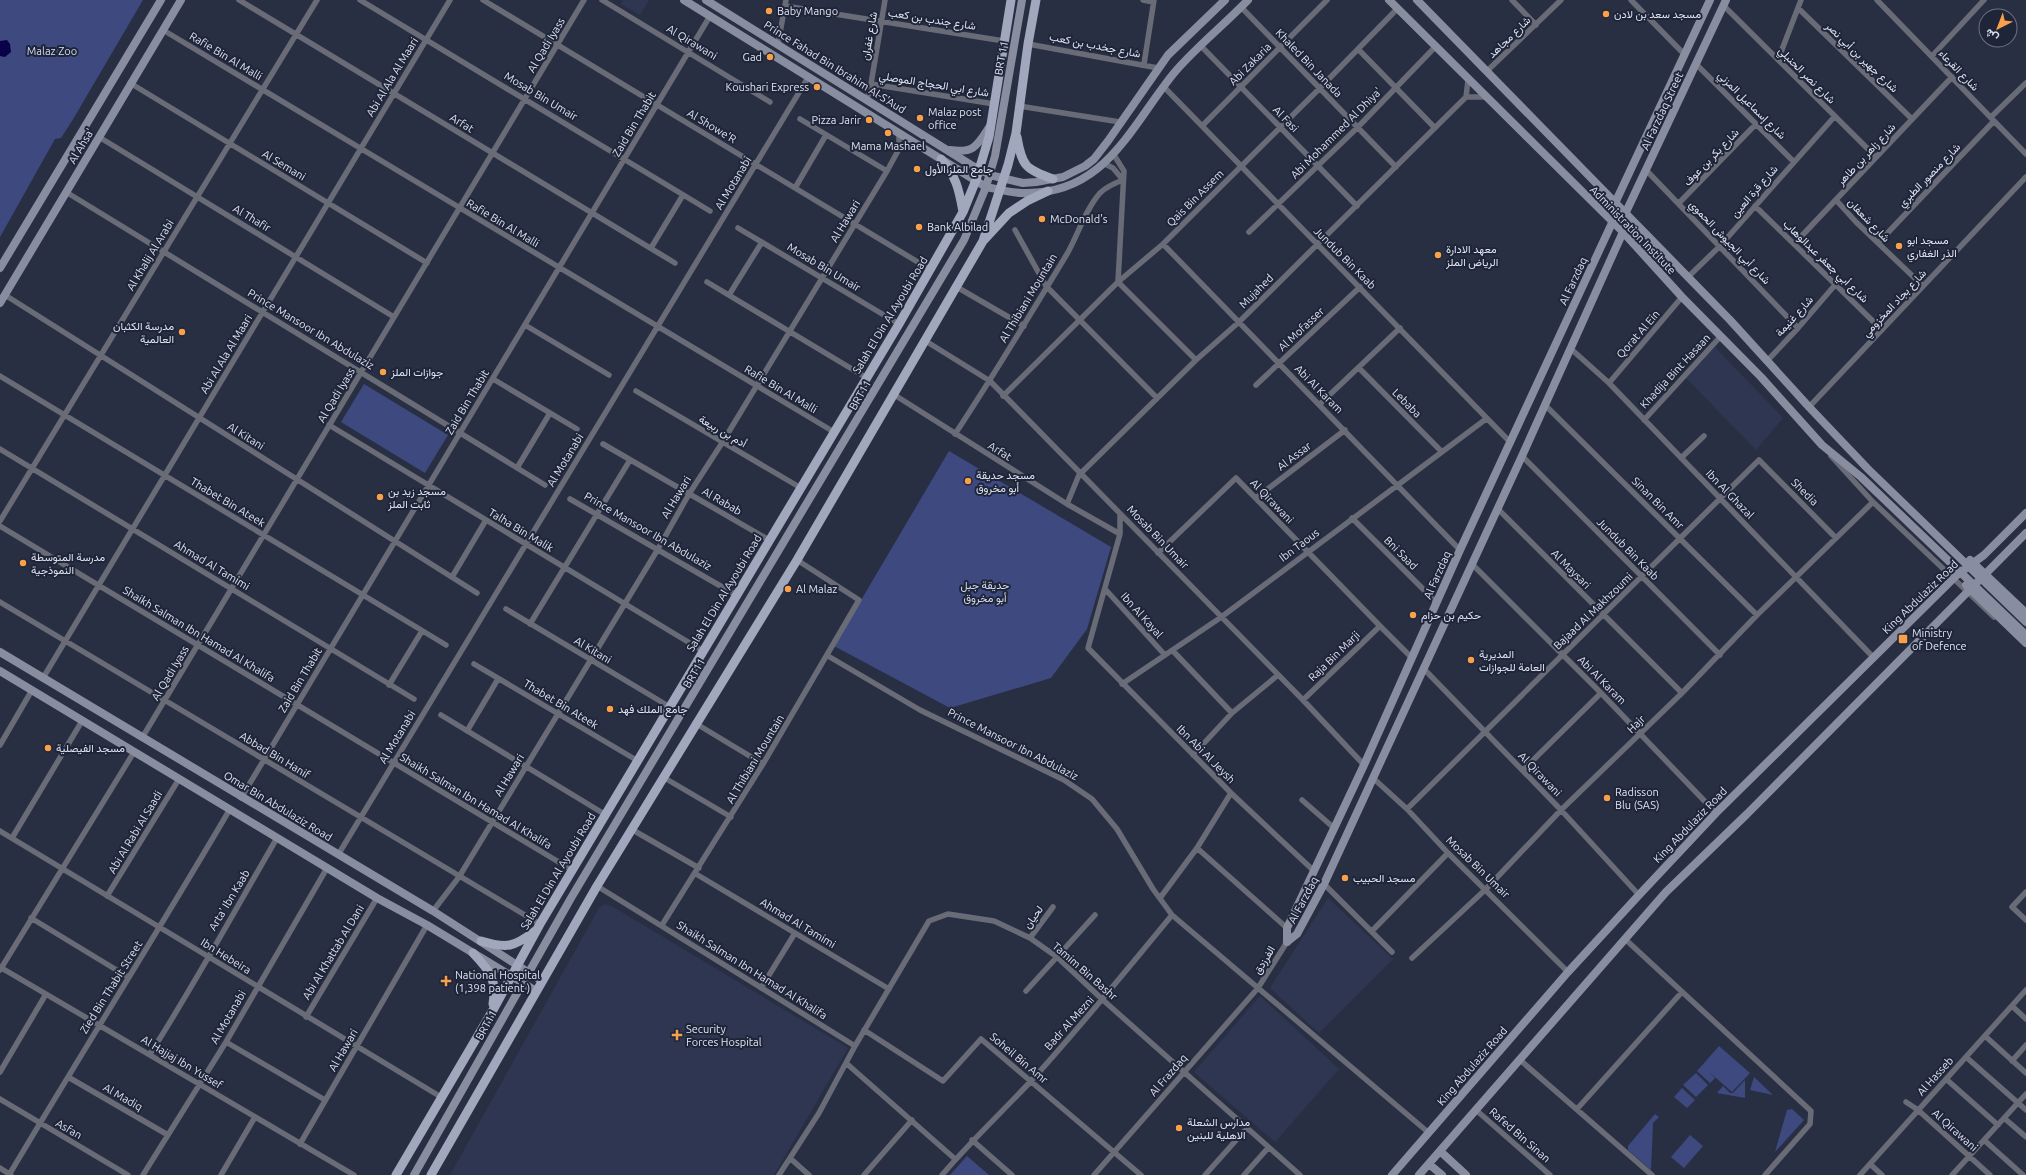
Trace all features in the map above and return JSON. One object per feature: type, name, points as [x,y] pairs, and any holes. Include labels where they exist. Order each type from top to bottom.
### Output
[{"type":"main road","points":[[153,0],[156,9]]},
{"type":"main road","name":"Al Ahsa'","points":[[0,268],[161,0]]},
{"type":"main road","name":"Al Ahsa'","points":[[2,299],[181,0]]},
{"type":"main road","points":[[684,0],[899,131],[976,180],[988,181],[999,189],[1023,193],[1048,191]]},
{"type":"main road","name":"Prince Fahad Bin Ibrahim Al-S'Aud","points":[[706,0],[715,2],[778,44],[980,169],[988,181],[1003,179],[1023,182],[1053,179],[1075,171],[1094,159],[1158,68],[1177,45],[1225,0]]},
{"type":"main road","name":"Salah El Din Al Ayoubi Road","points":[[396,1175],[493,1010],[539,926],[736,595],[900,324],[963,212],[980,169],[989,137],[1011,0]]},
{"type":"main road","name":"BRT 11","points":[[1002,120],[1022,0]]},
{"type":"main road","points":[[431,1175],[597,886],[695,723],[797,560],[982,241],[1003,179],[1016,133],[1028,44],[1036,0]]},
{"type":"main road","points":[[982,241],[1009,213],[1027,201],[1048,191],[1073,184],[1094,173],[1114,155],[1181,65],[1248,0]]},
{"type":"main road","name":"Administration Institute","points":[[1389,0],[1612,223],[1623,232],[1682,297],[1761,377],[1822,445],[1861,477],[2026,635]]},
{"type":"main road","name":"Administration Institute","points":[[1417,0],[1616,201],[1868,469],[2026,622]]},
{"type":"main road","name":"Al Farzdaq Street","points":[[1612,223],[1616,201],[1710,0]]},
{"type":"main road","name":"Al Farzdaq Street","points":[[1623,232],[1626,212],[1725,3]]},
{"type":"main road","name":"BRT11","points":[[414,1175],[522,983],[964,240],[988,181],[1002,120]]},
{"type":"main road","points":[[947,149],[965,152],[974,148],[991,125]]},
{"type":"main road","points":[[1016,133],[1020,156],[1025,164],[1036,173],[1053,179]]},
{"type":"main road","points":[[941,159],[952,172],[960,193],[963,212]]},
{"type":"main road","name":"Al Farzdaq","points":[[1287,942],[1287,928],[1364,765],[1436,602],[1612,223]]},
{"type":"main road","name":"Al Farzdaq","points":[[1287,942],[1297,934],[1324,884],[1498,509],[1623,232]]},
{"type":"main road","points":[[1809,408],[1825,418],[1948,544],[1974,563],[1984,575],[2026,613]]},
{"type":"main road","points":[[1822,445],[1968,590],[2026,644]]},
{"type":"main road","name":"King Abdulaziz Road","points":[[1392,1175],[1568,972],[1716,812],[1955,576],[1974,563],[2026,513]]},
{"type":"main road","points":[[1419,1175],[1666,892],[1747,814],[2026,533]]},
{"type":"main road","points":[[1937,558],[1948,544]]},
{"type":"main road","points":[[1993,612],[2000,602],[2009,598],[2013,600]]},
{"type":"main road","name":"Omar Bin Abdulaziz Road","points":[[0,652],[241,798],[433,911],[542,981]]},
{"type":"main road","points":[[0,671],[377,898],[427,925],[536,991]]},
{"type":"main road","points":[[481,941],[497,946],[507,947],[520,942],[539,926]]},
{"type":"main road","points":[[473,953],[484,964],[494,979],[495,993],[493,1010]]},
{"type":"main road","points":[[1440,1151],[1466,1175]]},
{"type":"main road","points":[[1429,1164],[1442,1175]]},
{"type":"street","name":"Arfat","points":[[239,0],[675,263]]},
{"type":"street","name":"Al Khalij Al Arabi","points":[[0,521],[317,0]]},
{"type":"street","name":"Mosab Bin Umair","points":[[360,0],[710,211]]},
{"type":"street","name":"Abi Al Ala Al Maari","points":[[43,678],[450,0]]},
{"type":"street","name":"Al Showe'R","points":[[483,0],[931,270]]},
{"type":"street","name":"Al Qadi Iyass","points":[[142,738],[584,0]]},
{"type":"street","name":"Al Qirawani","points":[[602,0],[770,102]]},
{"type":"street","name":"شارع غفران","points":[[866,99],[871,84],[885,0]]},
{"type":"street","points":[[1143,0],[1154,1],[1144,64]]},
{"type":"street","name":"Abi Zakaria","points":[[1203,125],[1326,0]]},
{"type":"street","points":[[1512,0],[1536,25]]},
{"type":"street","name":"شارع مجاهد","points":[[1488,71],[1561,0]]},
{"type":"street","points":[[1630,0],[1685,55]]},
{"type":"street","points":[[1778,60],[1801,0]]},
{"type":"street","points":[[1932,56],[1984,0]]},
{"type":"street","name":"شارع القرعاء","points":[[1879,1],[2026,154]]},
{"type":"street","name":"شارع جندب بن كعب","points":[[786,3],[881,21],[1004,41]]},
{"type":"street","points":[[778,44],[786,3]]},
{"type":"street","name":"شارع نصر الحنبلي","points":[[1725,3],[1778,60],[1876,157]]},
{"type":"street","name":"Khaled Bin Janada","points":[[1241,7],[1396,167]]},
{"type":"street","name":"شارع جهير بن أبي نصر","points":[[1798,8],[1912,119]]},
{"type":"street","name":"Qais Bin Assem","points":[[1003,396],[1118,282],[1163,244],[1359,50],[1397,9]]},
{"type":"street","name":"Zaid Bin Thabit","points":[[241,798],[710,16]]},
{"type":"street","name":"Rafie Bin Al Malli","points":[[163,30],[834,432]]},
{"type":"street","name":"شارع جخدب بن كعب","points":[[1028,44],[1144,64],[1158,68]]},
{"type":"street","name":"Al Fasi","points":[[1201,46],[1357,206]]},
{"type":"street","name":"Abi Mohammed Al Dhiya'","points":[[1249,232],[1357,128],[1436,46]]},
{"type":"street","points":[[1359,50],[1435,128]]},
{"type":"street","name":"شارع إسماعيل المزني","points":[[1696,64],[1793,161]]},
{"type":"street","name":"Al Motanabi","points":[[338,855],[809,76]]},
{"type":"street","name":"شارع زاهر بن طاهر","points":[[1794,244],[1952,77]]},
{"type":"street","points":[[1468,80],[1466,96],[1485,97]]},
{"type":"street","name":"Al Semani","points":[[130,83],[426,263]]},
{"type":"street","name":"شارع منصور الطبري","points":[[1878,243],[2026,83]]},
{"type":"street","name":"شارع ابي الحجاج الموصلي","points":[[871,84],[994,104]]},
{"type":"street","name":"Jundub Bin Kaab","points":[[1164,87],[1203,125],[1278,205],[1511,443]]},
{"type":"street","name":"Mujahed","points":[[1067,504],[1079,475],[1196,360],[1239,322],[1466,96]]},
{"type":"street","points":[[1020,106],[1120,122]]},
{"type":"street","name":"شارع قرة العين","points":[[1688,277],[1720,246],[1793,161],[1835,116]]},
{"type":"street","points":[[800,119],[887,171]]},
{"type":"street","name":"شارع بكر بن عوف","points":[[1679,203],[1756,124]]},
{"type":"street","name":"Al Hawari","points":[[433,911],[459,877],[658,549],[689,494],[722,443],[887,171],[899,149],[899,131]]},
{"type":"street","points":[[794,188],[826,135]]},
{"type":"street","name":"Al Thafir","points":[[99,137],[394,317]]},
{"type":"street","points":[[1114,155],[1124,168],[1118,282],[1196,360]]},
{"type":"street","points":[[1104,164],[1113,168],[1123,180]]},
{"type":"street","name":"شارع أبي الجيوش الحموي","points":[[1646,170],[1798,328]]},
{"type":"street","name":"شارع بجاد المخزومي","points":[[1809,408],[2026,177]]},
{"type":"street","name":"Al Thibiani Mountain","points":[[955,434],[1024,326],[1046,286],[1067,253],[1094,202],[1107,187],[1123,180]]},
{"type":"street","name":"Prince Mansoor Ibn Abdulaziz","points":[[66,192],[545,485]]},
{"type":"street","points":[[651,248],[683,195]]},
{"type":"street","name":"شارع شعفان","points":[[1836,200],[1923,286]]},
{"type":"street","name":"شارع أبي جعفر عبدالوهاب","points":[[1755,206],[1882,330]]},
{"type":"street","name":"Mosab Bin Umair","points":[[738,228],[900,324]]},
{"type":"street","points":[[1015,230],[1046,286],[1157,398]]},
{"type":"street","points":[[729,296],[762,242]]},
{"type":"street","name":"Abi Al Karam","points":[[1163,244],[1320,404],[1396,485],[1460,550]]},
{"type":"street","points":[[707,282],[867,378]]},
{"type":"street","name":"شارع غنيمة","points":[[1767,360],[1836,285]]},
{"type":"street","points":[[955,286],[1024,326]]},
{"type":"street","name":"Al Mofasser","points":[[1256,385],[1360,288]]},
{"type":"street","name":"Qorat Al Ein","points":[[1609,383],[1682,297]]},
{"type":"street","name":"Al Kitani","points":[[2,299],[100,356],[477,593]]},
{"type":"street","points":[[525,325],[609,375]]},
{"type":"street","points":[[1320,404],[1400,328]]},
{"type":"street","name":"Khadija Bint Hasaan","points":[[1644,420],[1721,336]]},
{"type":"street","name":"Mosab Bin Umair","points":[[924,340],[990,381],[1079,475],[1120,514],[1220,618],[1303,700],[1364,765]]},
{"type":"street","name":"Ibn Al Ghazal","points":[[1570,348],[1609,383],[1873,657]]},
{"type":"street","name":"Lebaba","points":[[1359,368],[1441,451]]},
{"type":"street","name":"Thabet Bin Ateek","points":[[0,376],[446,645]]},
{"type":"street","points":[[493,378],[577,429]]},
{"type":"street","name":"أدم بن ربيعة","points":[[636,391],[722,443],[801,488]]},
{"type":"street","name":"Arfat","points":[[893,394],[1067,504],[1120,534]]},
{"type":"street","name":"Sinan Bin Amr","points":[[1545,405],[1757,615]]},
{"type":"street","points":[[517,468],[550,413]]},
{"type":"street","name":"Ibn Taous","points":[[1122,684],[1164,654],[1173,651],[1220,618],[1486,418]]},
{"type":"street","name":"Talha Bin Malik","points":[[330,425],[703,651]]},
{"type":"street","name":"Al Assar","points":[[1256,498],[1345,430]]},
{"type":"street","points":[[1681,458],[1704,436]]},
{"type":"street","name":"Al Rabab","points":[[602,444],[769,540]]},
{"type":"street","points":[[1822,445],[1873,502],[1955,576]]},
{"type":"street","name":"Ahmad Al Tamimi","points":[[0,449],[414,699]]},
{"type":"street","name":"Jundub Bin Kaab","points":[[1522,456],[1720,656]]},
{"type":"street","points":[[530,624],[630,460]]},
{"type":"street","name":"Bajaad Al Makhzoumi","points":[[1406,809],[1484,730],[1681,539],[1759,460]]},
{"type":"street","name":"Shedia","points":[[1759,460],[1836,538]]},
{"type":"street","name":"Al Qirawani","points":[[1158,553],[1236,478],[1412,658]]},
{"type":"street","name":"Prince Mansoor Ibn Abdulaziz","points":[[570,498],[736,595]]},
{"type":"street","name":"Hajr","points":[[1412,958],[1486,889],[1561,810],[1720,656],[1757,615],[1873,502]]},
{"type":"street","name":"Al Maysari","points":[[1498,509],[1682,693]]},
{"type":"street","points":[[1106,590],[1120,534],[1120,514]]},
{"type":"street","name":"Bni Saad","points":[[1352,518],[1436,602]]},
{"type":"street","points":[[452,576],[486,520]]},
{"type":"street","name":"Shaikh Salman Ibn Hamad Al Khalifa","points":[[0,526],[572,870]]},
{"type":"street","name":"Al Thibiani Mountain","points":[[662,925],[696,874],[764,764],[860,600],[797,560]]},
{"type":"street","name":"Abi Al Karam","points":[[1472,564],[1641,733],[1716,812]]},
{"type":"street","name":"Ibn Abi Al Jeysh","points":[[1106,590],[1088,648],[1230,793],[1314,871]]},
{"type":"street","name":"Ibn Al Kayal","points":[[1106,590],[1164,654]]},
{"type":"street","points":[[1968,590],[2026,647]]},
{"type":"street","name":"Abbad Bin Hanif","points":[[0,602],[539,926]]},
{"type":"street","name":"Al Kitani","points":[[506,609],[670,707]]},
{"type":"street","name":"Raja Bin Marji","points":[[1303,700],[1380,626]]},
{"type":"street","points":[[389,685],[422,631]]},
{"type":"street","points":[[1173,651],[1232,713]]},
{"type":"street","name":"Prince Mansoor Ibn Abdulaziz","points":[[828,656],[920,710],[1064,780],[1092,800],[1117,829],[1172,915],[1429,1133]]},
{"type":"street","name":"Thabet Bin Ateek","points":[[474,664],[638,761]]},
{"type":"street","name":"Al Qirawani","points":[[1424,669],[1523,770],[1639,894]]},
{"type":"street","points":[[1192,755],[1232,713],[1278,676]]},
{"type":"street","points":[[467,731],[498,678]]},
{"type":"street","points":[[0,745],[32,690]]},
{"type":"street","points":[[1523,770],[1601,693]]},
{"type":"street","points":[[441,715],[606,815]]},
{"type":"street","points":[[12,838],[82,721]]},
{"type":"street","points":[[695,723],[764,764]]},
{"type":"street","points":[[0,968],[134,752]]},
{"type":"street","points":[[663,776],[731,817]]},
{"type":"street","name":"Mosab Bin Umair","points":[[1373,778],[1406,809],[1448,853],[1568,972]]},
{"type":"street","name":"Abi Al Rabi Al Saadi","points":[[107,896],[179,779]]},
{"type":"street","points":[[1160,898],[1197,848],[1230,793]]},
{"type":"street","points":[[1302,800],[1334,828]]},
{"type":"street","name":"Zied Bin Thabit Street","points":[[10,1175],[230,809]]},
{"type":"street","points":[[631,829],[699,868]]},
{"type":"street","name":"Ibn Hebeira","points":[[0,831],[208,956],[306,1017],[441,1097]]},
{"type":"street","name":"Arta' Ibn Kaab","points":[[150,1054],[181,1005],[277,838]]},
{"type":"street","points":[[1197,848],[1287,928]]},
{"type":"street","points":[[1372,931],[1448,853]]},
{"type":"street","name":"Al Motanabi","points":[[144,1175],[226,1042],[327,868]]},
{"type":"street","name":"Ahmad Al Tamimi","points":[[696,874],[889,989]]},
{"type":"street","points":[[1324,884],[1392,952]]},
{"type":"street","name":"Shaikh Salman Ibn Hamad Al Khalifa","points":[[597,886],[855,1046]]},
{"type":"street","points":[[2026,892],[2012,907],[2026,920]]},
{"type":"street","name":"Abi Al Khattab Al Dani","points":[[306,1017],[377,898]]},
{"type":"street","name":"لحيان","points":[[1030,938],[1053,907]]},
{"type":"street","name":"Tamim Bin Bashr","points":[[780,1175],[819,1113],[864,1030],[929,921],[948,914],[994,921],[1030,938],[1057,957],[1103,1000],[1300,1175]]},
{"type":"street","points":[[1026,991],[1096,915]]},
{"type":"street","name":"Badr Al Mezni","points":[[942,1175],[972,1140],[1031,1081],[1103,1000],[1172,915]]},
{"type":"street","points":[[31,918],[128,977]]},
{"type":"street","name":"Al Hawari","points":[[300,1144],[427,925]]},
{"type":"street","points":[[761,988],[795,933]]},
{"type":"street","points":[[1625,939],[1811,1111],[1810,1124],[1765,1175]]},
{"type":"street","name":"الفرزدق","points":[[1258,988],[1287,942]]},
{"type":"street","name":"Al Hajjaj Ibn Yussef","points":[[0,968],[150,1054],[354,1175]]},
{"type":"street","name":"Al Frazdaq","points":[[1094,1175],[1258,988]]},
{"type":"street","name":"Al Hasseb","points":[[1860,1175],[2026,991]]},
{"type":"street","points":[[1577,1109],[1682,992]]},
{"type":"street","points":[[0,1072],[46,994]]},
{"type":"street","points":[[2012,1006],[2026,1019]]},
{"type":"street","name":"Soheil Bin Amr","points":[[864,1030],[943,1081],[981,1039],[1142,1175]]},
{"type":"street","points":[[1985,1036],[2026,1073]]},
{"type":"street","points":[[226,1042],[325,1100]]},
{"type":"street","points":[[2012,1061],[2026,1045]]},
{"type":"street","points":[[1966,1057],[2026,1110]]},
{"type":"street","points":[[1520,1060],[1652,1175]]},
{"type":"street","points":[[846,1063],[955,1159]]},
{"type":"street","name":"Al Madiq","points":[[68,1077],[168,1135]]},
{"type":"street","points":[[1946,1079],[1998,1125]]},
{"type":"street","points":[[1952,1175],[2026,1094]]},
{"type":"street","name":"Asfan","points":[[0,1099],[128,1175]]},
{"type":"street","name":"Al Qirawani","points":[[1906,1102],[1918,1110],[1990,1175]]},
{"type":"street","name":"Rafed Bin Sinan","points":[[1476,1110],[1550,1175]]},
{"type":"street","points":[[221,1175],[255,1117]]},
{"type":"street","points":[[2004,1118],[2026,1137]]},
{"type":"street","points":[[864,1175],[912,1120]]},
{"type":"street","points":[[1205,1175],[1247,1128]]},
{"type":"street","points":[[972,1140],[1012,1175]]},
{"type":"street","points":[[1984,1140],[2022,1175]]},
{"type":"street","points":[[1244,1175],[1268,1148]]},
{"type":"street","points":[[790,1159],[808,1175]]},
{"type":"street","points":[[1870,1164],[1882,1175]]},
{"type":"street","points":[[0,1168],[10,1175]]},
{"type":"shaded area","points":[[623,0],[649,0],[640,15],[621,4]]},
{"type":"shaded area","points":[[7,40],[10,44],[11,52],[5,57],[0,56],[0,41]]},
{"type":"shaded area","points":[[1715,347],[1783,418],[1756,450],[1685,377]]},
{"type":"shaded area","points":[[1328,898],[1393,959],[1319,1033],[1270,988]]},
{"type":"shaded area","name":"Security Forces Hospital","points":[[605,904],[613,907],[848,1048],[774,1175],[450,1175],[599,908]]},
{"type":"shaded area","points":[[1260,996],[1339,1069],[1275,1142],[1194,1072]]},
{"type":"green space","name":"Malaz Zoo","points":[[0,0],[143,0],[72,121],[61,138],[55,139],[0,237]]},
{"type":"green space","points":[[364,384],[448,435],[425,473],[341,422]]},
{"type":"green space","name":"حديقة جبل أبو مخروق","points":[[949,451],[1111,547],[1087,629],[1051,678],[950,708],[834,646]]},
{"type":"green space","points":[[1719,1046],[1750,1073],[1732,1092],[1709,1072],[1715,1078],[1710,1083],[1697,1071]]},
{"type":"green space","points":[[1696,1073],[1708,1085],[1696,1097],[1683,1085]]},
{"type":"green space","points":[[1754,1077],[1773,1095],[1750,1090]]},
{"type":"green space","points":[[1745,1080],[1745,1098],[1717,1093],[1723,1086],[1730,1093],[1733,1093]]},
{"type":"green space","points":[[1682,1088],[1695,1100],[1687,1108],[1674,1097]]},
{"type":"green space","points":[[1792,1109],[1804,1120],[1775,1152],[1787,1110]]},
{"type":"green space","points":[[1655,1114],[1659,1117],[1653,1123],[1651,1170],[1628,1150],[1628,1146]]},
{"type":"green space","points":[[1690,1135],[1703,1146],[1684,1168],[1671,1157]]},
{"type":"green space","points":[[967,1156],[989,1175],[950,1175]]},
{"type":"place","name":"Baby Mango","points":[[769,11]]},
{"type":"place","name":"مسجد سعد بن لادن","points":[[1606,14]]},
{"type":"place","name":"Gad","points":[[770,57]]},
{"type":"place","name":"Koushari Express","points":[[817,87]]},
{"type":"place","name":"Malaz post office","points":[[920,118]]},
{"type":"place","name":"Pizza Jarir","points":[[869,120]]},
{"type":"place","name":"Mama Mashael","points":[[888,133]]},
{"type":"place","name":"جامع الملز الأول","points":[[917,169]]},
{"type":"place","name":"McDonald's","points":[[1042,219]]},
{"type":"place","name":"Bank Albilad","points":[[919,227]]},
{"type":"place","name":"مسجد ابو الذر الغفاري","points":[[1899,246]]},
{"type":"place","name":"معهد الادارة الرياض الملز","points":[[1438,255]]},
{"type":"place","name":"مدرسة الكثبان العالمية","points":[[182,332]]},
{"type":"place","name":"جوازات الملز","points":[[383,372]]},
{"type":"place","name":"مسجد حديقة أبو مخروق","points":[[968,481]]},
{"type":"place","name":"مسجد زيد بن ثابت الملز","points":[[380,497]]},
{"type":"place","name":"مدرسة المتوسطة النموذجية","points":[[23,563]]},
{"type":"place","name":"Al Malaz","points":[[788,589]]},
{"type":"place","name":"حكيم بن حزام","points":[[1413,615]]},
{"type":"place","name":"Ministry of Defence","points":[[1903,639]]},
{"type":"place","name":"المديرية العامة للجوازات","points":[[1471,660]]},
{"type":"place","name":"جامع الملك فهد","points":[[610,709]]},
{"type":"place","name":"مسجد الفيصلية","points":[[48,748]]},
{"type":"place","name":"Radisson Blu (SAS)","points":[[1607,798]]},
{"type":"place","name":"مسجد الحبيب","points":[[1345,878]]},
{"type":"place","name":"National Hospital (1,398 patient )","points":[[446,981]]},
{"type":"place","name":"Security Forces Hospital","points":[[677,1035]]},
{"type":"place","name":"مدارس الشعلة الاهلية للبنين","points":[[1179,1128]]}]
